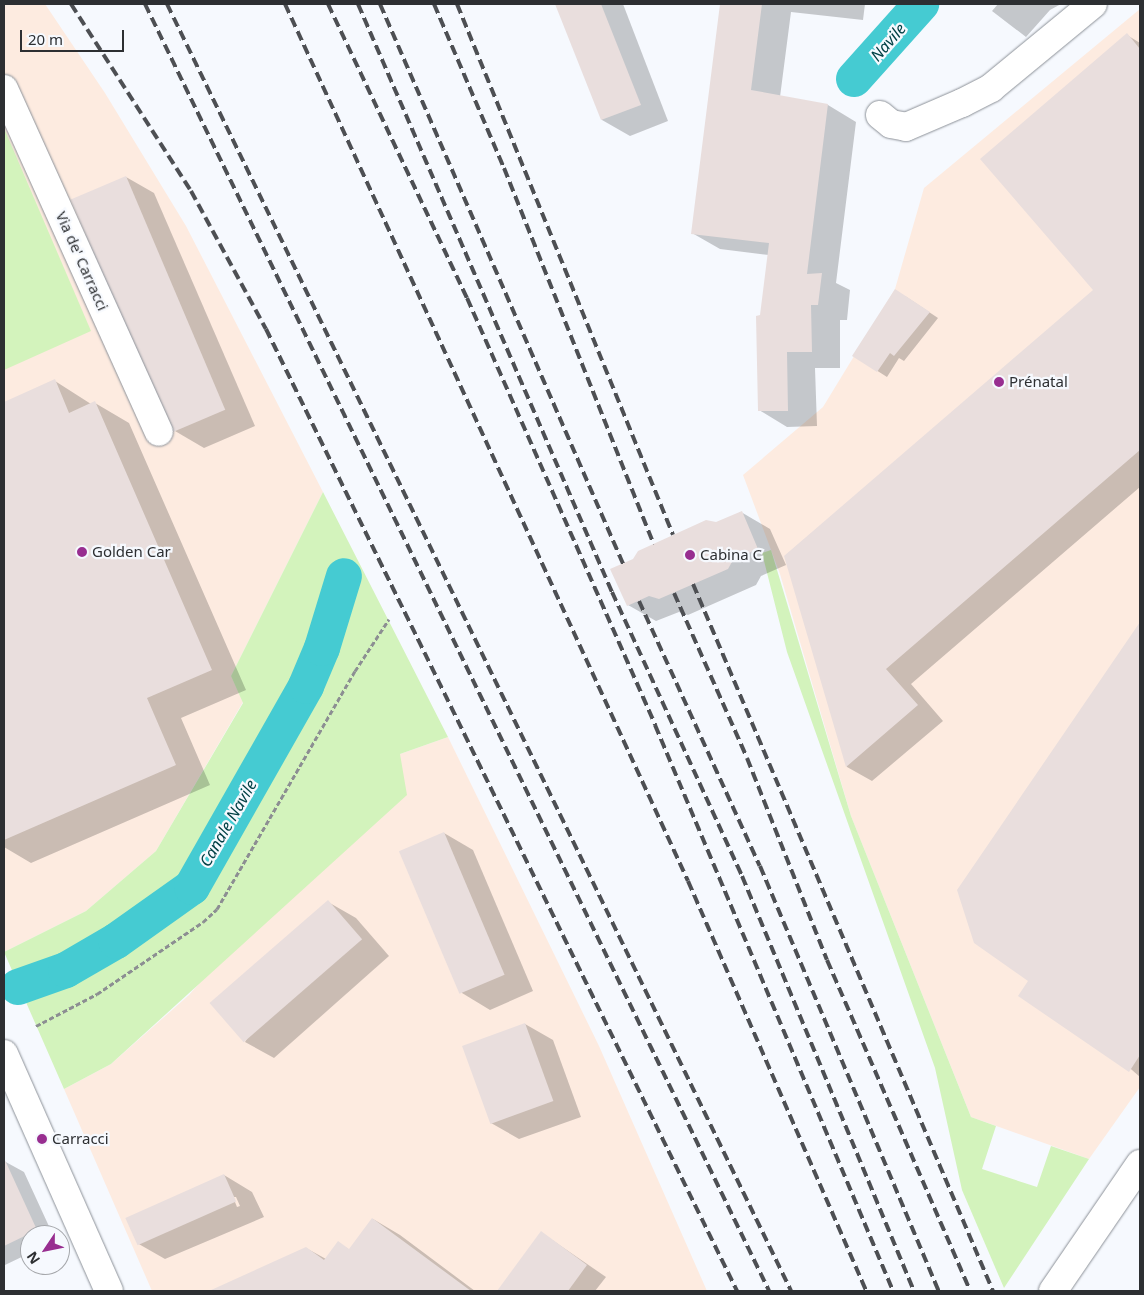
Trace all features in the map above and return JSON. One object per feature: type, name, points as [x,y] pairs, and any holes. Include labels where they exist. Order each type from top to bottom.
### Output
[{"type":"street","points":[[880,115],[891,124],[906,127],[970,99],[991,88],[1093,4]]},
{"type":"street","name":"Via de' Carracci","points":[[4,89],[160,432]]},
{"type":"street","points":[[4,1054],[109,1291]]},
{"type":"street","points":[[1053,1291],[1140,1164]]},
{"type":"path","points":[[36,1026],[97,994],[203,922],[216,909],[355,671],[390,619]]},
{"type":"shaded area","points":[[4,4],[45,4],[105,93],[186,226],[323,492],[231,676],[243,702],[156,851],[86,911],[4,952]]},
{"type":"shaded area","points":[[1140,9],[1140,1087],[1089,1159],[971,1117],[851,816],[780,574],[743,475],[823,407],[895,289],[924,188]]},
{"type":"shaded area","points":[[448,737],[599,1046],[707,1291],[152,1291],[64,1089],[111,1064],[189,995],[400,754]]},
{"type":"green space","points":[[4,128],[91,331],[4,370]]},
{"type":"green space","points":[[323,492],[448,737],[400,754],[407,795],[111,1064],[64,1089],[4,952],[86,911],[156,851],[243,703],[231,676]]},
{"type":"green space","points":[[771,550],[851,816],[971,1117],[996,1126],[982,1169],[1037,1187],[1051,1146],[1089,1159],[1004,1288],[962,1190],[935,1068],[787,652],[762,553]]},
{"type":"building","points":[[555,4],[601,4],[641,105],[601,120]]},
{"type":"building","points":[[720,4],[762,4],[751,90],[828,104],[807,274],[822,273],[818,305],[811,305],[812,352],[787,352],[788,411],[758,411],[756,316],[760,315],[769,243],[691,234]]},
{"type":"building","points":[[1127,33],[1140,49],[1140,450],[886,669],[918,705],[846,767],[784,556],[1093,290],[980,159]]},
{"type":"building","points":[[126,176],[225,410],[170,433],[71,199]]},
{"type":"building","points":[[895,289],[930,312],[894,356],[890,353],[877,372],[852,356]]},
{"type":"building","name":"Golden Car","points":[[55,379],[69,413],[95,401],[212,670],[147,698],[176,765],[4,840],[4,402]]},
{"type":"building","name":"Cabina C","points":[[742,511],[758,549],[733,560],[728,569],[659,599],[649,596],[627,606],[610,569],[633,559],[638,551],[706,520],[716,522]]},
{"type":"building","points":[[1140,622],[1140,1055],[1129,1072],[1018,996],[1028,981],[974,943],[957,890]]},
{"type":"building","points":[[444,832],[505,975],[459,994],[399,851]]},
{"type":"building","points":[[328,900],[362,939],[244,1042],[210,1003]]},
{"type":"building","points":[[525,1023],[553,1101],[490,1124],[462,1046]]},
{"type":"building","points":[[4,1158],[35,1225],[20,1225],[20,1238],[4,1246]]},
{"type":"building","points":[[224,1174],[236,1201],[138,1245],[125,1218]]},
{"type":"building","points":[[372,1218],[471,1291],[209,1291],[306,1247],[324,1260],[338,1241],[349,1249]]},
{"type":"building","points":[[541,1231],[587,1265],[568,1291],[497,1291]]},
{"type":"waterway","name":"Navile","points":[[854,79],[921,4]]},
{"type":"waterway","name":"Canale Navile","points":[[18,987],[66,970],[116,941],[192,887],[306,686],[322,648],[344,576]]},
{"type":"railway","points":[[71,4],[191,191],[266,329],[737,1291]]},
{"type":"railway","points":[[145,4],[769,1291]]},
{"type":"railway","points":[[167,4],[791,1291]]},
{"type":"railway","points":[[285,4],[688,881],[866,1291]]},
{"type":"railway","points":[[328,4],[467,298],[655,725],[893,1291]]},
{"type":"railway","points":[[358,4],[612,592],[742,876],[914,1291]]},
{"type":"railway","points":[[380,4],[624,566]]},
{"type":"railway","points":[[434,4],[504,168],[654,544]]},
{"type":"railway","points":[[457,4],[673,535]]},
{"type":"railway","points":[[693,584],[993,1291]]},
{"type":"railway","points":[[674,593],[747,758],[827,960],[970,1291]]},
{"type":"railway","points":[[639,601],[760,866],[939,1291]]},
{"type":"place","name":"Prénatal","points":[[999,382]]},
{"type":"place","name":"Golden Car","points":[[82,552]]},
{"type":"place","name":"Cabina C","points":[[690,555]]},
{"type":"place","name":"Carracci","points":[[42,1139]]}]
